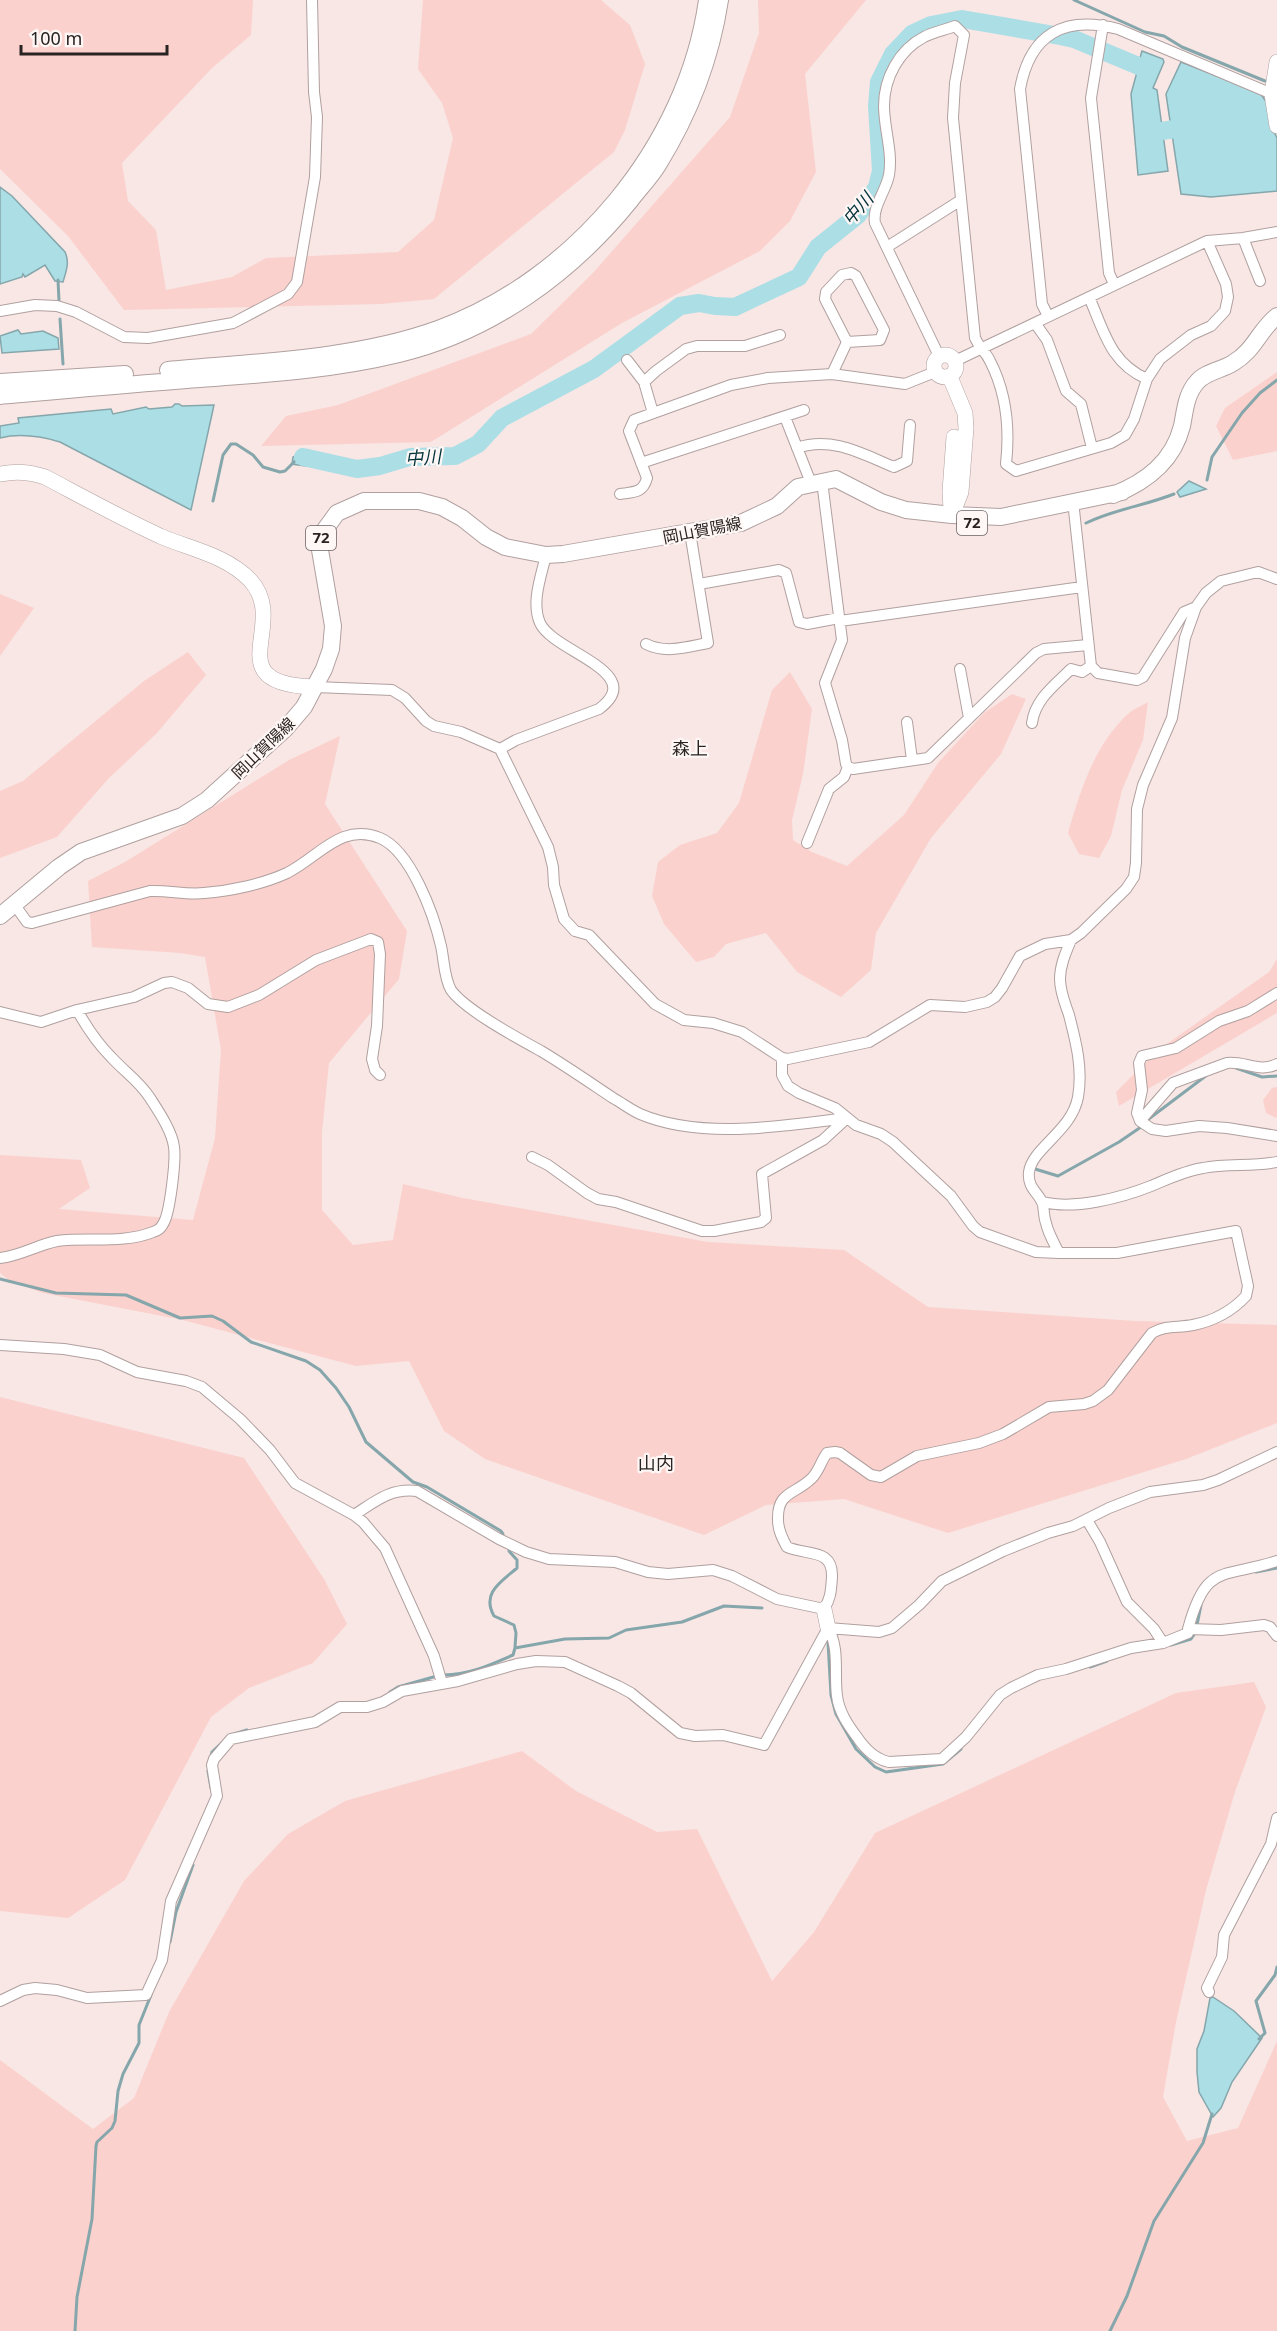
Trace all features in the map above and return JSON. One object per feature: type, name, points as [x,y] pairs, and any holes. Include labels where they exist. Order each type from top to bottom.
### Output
[{"type":"main road","points":[[0,382],[289,360],[392,343],[437,330],[477,313],[530,280],[566,251],[599,219],[646,160],[668,122],[687,81],[705,19],[707,0]]},
{"type":"main road","points":[[0,396],[299,372],[400,354],[439,342],[475,327],[519,302],[574,262],[611,224],[657,167],[680,127],[699,84],[717,21],[720,0]]},
{"type":"main road","name":"72","points":[[820,482],[836,479],[882,502],[906,510],[951,518],[1001,517],[1073,504],[1122,492],[1144,481],[1161,466],[1174,448],[1187,400],[1198,381],[1244,355],[1258,341],[1267,324],[1277,316]]},
{"type":"main road","name":"岡山賀陽線","points":[[0,916],[59,867],[81,852],[182,816],[207,800],[286,728],[304,707],[331,649],[333,626],[320,550],[321,535],[336,513],[364,501],[419,501],[442,507],[505,547],[546,555],[690,532],[753,519],[777,506],[798,487],[820,482]]},
{"type":"street","points":[[0,310],[35,304],[57,306],[76,312],[124,337],[148,338],[233,323],[288,294],[297,282],[315,177],[317,117],[314,92],[312,0]]},
{"type":"street","points":[[1048,316],[1042,304],[1020,89],[1024,69],[1033,51],[1046,38],[1057,31],[1085,23],[1103,25],[1118,29],[1272,94]]},
{"type":"street","points":[[1103,25],[1091,98],[1109,273],[1114,284]]},
{"type":"street","points":[[939,356],[886,247],[873,214],[884,194],[889,175],[884,105],[890,76],[897,61],[909,47],[925,36],[954,26],[964,34],[955,83],[953,118],[961,200],[975,338],[980,350],[989,357],[1003,393],[1009,438],[1006,464],[1016,471],[1112,443],[1125,435],[1134,420],[1147,379],[1160,359],[1191,334],[1211,326],[1225,311],[1228,297],[1226,284],[1208,240]]},
{"type":"street","points":[[1277,62],[1272,94],[1277,126]]},
{"type":"street","points":[[886,247],[961,200]]},
{"type":"street","points":[[955,361],[1208,240],[1243,238],[1277,232]]},
{"type":"street","points":[[1243,238],[1260,281]]},
{"type":"street","points":[[851,273],[856,276],[884,330],[880,340],[847,342],[825,299],[830,286],[842,275],[851,273]]},
{"type":"street","points":[[1089,297],[1114,354],[1128,369],[1147,379]]},
{"type":"street","points":[[1035,323],[1047,340],[1066,391],[1081,405],[1092,448]]},
{"type":"street","points":[[644,382],[686,349],[698,346],[745,346],[780,335]]},
{"type":"street","points":[[832,374],[847,342]]},
{"type":"street","points":[[939,356],[950,356],[955,361],[956,368],[950,377]]},
{"type":"street","points":[[939,356],[934,363],[935,372],[940,377],[950,377]]},
{"type":"street","points":[[627,360],[644,382],[653,413]]},
{"type":"street","points":[[620,494],[638,491],[644,487],[647,478],[629,432],[634,420],[731,385],[768,378],[832,374],[904,384],[935,372]]},
{"type":"street","points":[[950,377],[965,413],[966,428],[961,492],[951,518]]},
{"type":"street","points":[[641,463],[804,410]]},
{"type":"street","points":[[785,417],[797,448],[820,482],[842,640],[825,683],[848,767],[844,777],[829,789],[807,843]]},
{"type":"street","points":[[797,448],[813,442],[829,443],[846,447],[894,467],[907,461],[910,425]]},
{"type":"street","points":[[0,474],[15,471],[45,477],[160,536],[226,562],[241,571],[254,584],[261,601],[264,615],[259,656],[262,667],[277,682],[287,686],[392,690],[405,698],[426,721],[434,726],[461,732],[500,749],[548,847],[553,867],[554,885],[564,919],[575,931],[589,935],[655,1004],[684,1020],[713,1023],[742,1032],[782,1058],[800,1058],[869,1042],[930,1005],[965,1007],[987,1002],[995,997],[1002,988],[1020,956],[1045,944],[1071,940],[1088,928],[1134,877],[1137,809],[1143,785],[1172,718],[1185,638],[1196,606],[1206,593],[1221,581],[1258,572],[1277,579]]},
{"type":"street","points":[[1073,504],[1091,666],[1098,673],[1137,680],[1143,678],[1184,612],[1196,606]]},
{"type":"street","points":[[646,644],[656,650],[669,650],[708,643],[690,532]]},
{"type":"street","points":[[500,749],[516,740],[599,709],[611,700],[615,691],[612,678],[584,657],[548,635],[542,626],[537,613],[537,598],[546,555]]},
{"type":"street","points":[[699,584],[780,570],[786,573],[799,622],[807,624],[1082,587]]},
{"type":"street","points":[[848,767],[928,758],[1036,653],[1044,649],[1088,645]]},
{"type":"street","points":[[1032,723],[1033,715],[1053,685],[1071,669],[1082,672],[1091,666]]},
{"type":"street","points":[[960,669],[969,718]]},
{"type":"street","points":[[908,722],[912,760]]},
{"type":"street","points":[[14,904],[27,922],[32,923],[150,891],[203,894],[270,880],[306,862],[342,836],[352,834],[378,837],[389,843],[398,853],[418,884],[434,923],[452,990],[465,1003],[502,1029],[640,1114],[670,1124],[716,1129],[757,1128],[847,1118]]},
{"type":"street","points":[[0,1012],[41,1022],[77,1010],[134,997],[164,983],[172,982],[188,988],[208,1004],[228,1007],[259,995],[316,960],[370,939],[378,942],[380,954],[377,1026],[372,1059],[375,1070],[380,1075]]},
{"type":"street","points":[[1059,1253],[1046,1224],[1042,1202],[1030,1184],[1029,1174],[1031,1164],[1068,1123],[1078,1094],[1077,1044],[1061,989],[1060,977],[1071,940]]},
{"type":"street","points":[[1277,993],[1248,1011],[1219,1021],[1176,1048],[1142,1056],[1139,1064],[1142,1089],[1137,1113],[1140,1121],[1152,1129],[1166,1131],[1199,1126],[1277,1136]]},
{"type":"street","points":[[0,1258],[20,1255],[54,1242],[112,1239],[155,1232],[163,1226],[168,1214],[175,1158],[171,1135],[150,1098],[135,1079],[98,1044],[77,1010]]},
{"type":"street","points":[[782,1058],[782,1075],[788,1086],[835,1108],[855,1125],[881,1134],[893,1142],[951,1196],[980,1232],[1027,1250],[1059,1253],[1117,1253],[1236,1232],[1248,1286],[1246,1296],[1239,1303],[1214,1318],[1192,1325],[1161,1327],[1152,1333],[1108,1390],[1093,1401],[1049,1407],[1003,1434],[979,1443],[917,1456],[881,1477],[871,1475],[840,1453],[827,1453],[811,1479],[784,1497],[777,1507],[778,1526],[787,1546],[823,1556],[830,1560],[832,1566],[831,1598],[824,1609],[828,1628],[834,1638],[837,1696],[840,1709],[862,1746],[882,1760],[889,1762],[942,1759],[966,1737],[1000,1695],[1038,1675],[1066,1669],[1121,1651],[1163,1643],[1194,1630],[1264,1625],[1270,1627],[1277,1636]]},
{"type":"street","points":[[1140,1121],[1173,1083],[1227,1063],[1234,1062],[1262,1069],[1277,1064]]},
{"type":"street","points":[[532,1157],[548,1165],[598,1199],[616,1202],[702,1231],[714,1231],[761,1222],[766,1218],[762,1174],[824,1140],[847,1118]]},
{"type":"street","points":[[1042,1202],[1057,1206],[1109,1199],[1198,1169],[1277,1162]]},
{"type":"street","points":[[0,1345],[64,1349],[100,1355],[137,1372],[186,1381],[202,1387],[240,1419],[270,1450],[296,1483],[354,1515],[385,1548],[434,1656],[441,1677]]},
{"type":"street","points":[[828,1628],[879,1632],[892,1628],[949,1576],[1003,1551],[1048,1533],[1073,1526],[1109,1508],[1150,1492],[1203,1485],[1218,1480],[1277,1452]]},
{"type":"street","points":[[354,1515],[389,1493],[403,1490],[417,1491],[499,1539],[526,1552],[549,1559],[615,1562],[648,1572],[668,1574],[713,1570],[732,1576],[777,1599],[824,1609]]},
{"type":"street","points":[[1087,1520],[1100,1542],[1127,1602],[1154,1629],[1163,1643]]},
{"type":"street","points":[[1194,1630],[1197,1601],[1209,1583],[1230,1571],[1277,1561]]},
{"type":"street","points":[[0,2001],[24,1990],[36,1988],[57,1990],[96,1999],[146,1995],[162,1960],[171,1901],[214,1802],[217,1791],[212,1765],[219,1752],[231,1739],[315,1722],[340,1707],[367,1707],[441,1677],[458,1681],[525,1662],[565,1662],[631,1693],[680,1733],[688,1736],[723,1735],[764,1745],[828,1628]]},
{"type":"street","points":[[1209,1992],[1207,1988],[1222,1957],[1224,1935],[1271,1844],[1277,1818]]},
{"type":"shaded area","points":[[0,0],[253,0],[251,35],[212,68],[122,163],[128,201],[156,230],[166,290],[232,277],[266,258],[398,252],[434,220],[453,138],[442,103],[418,69],[423,0],[601,0],[630,25],[645,64],[625,130],[614,152],[434,299],[381,304],[124,310],[68,236],[0,169]]},
{"type":"shaded area","points":[[758,0],[866,0],[805,74],[816,172],[790,221],[760,251],[622,323],[431,442],[261,446],[286,416],[338,405],[531,334],[592,274],[730,117],[759,33]]},
{"type":"shaded area","points":[[1277,372],[1277,451],[1233,460],[1216,426],[1225,408]]},
{"type":"shaded area","points":[[0,594],[34,608],[0,656]]},
{"type":"shaded area","points":[[188,652],[206,675],[157,733],[109,778],[57,837],[0,858],[0,791],[23,781],[144,681]]},
{"type":"shaded area","points":[[790,672],[812,709],[803,774],[792,820],[793,840],[812,852],[847,866],[904,815],[938,763],[984,713],[1012,694],[1026,699],[1001,754],[931,838],[876,933],[871,970],[841,997],[797,972],[766,933],[726,944],[714,957],[696,962],[664,924],[652,896],[658,862],[680,845],[717,833],[739,803],[772,690]]},
{"type":"shaded area","points":[[1148,702],[1143,740],[1122,790],[1111,836],[1099,858],[1079,854],[1068,833],[1090,769],[1106,739],[1116,726],[1130,712]]},
{"type":"shaded area","points":[[340,736],[325,804],[407,931],[399,979],[329,1063],[322,1132],[322,1210],[353,1245],[393,1240],[403,1184],[463,1198],[708,1242],[844,1250],[928,1307],[1135,1321],[1277,1325],[1277,1423],[1186,1459],[948,1533],[844,1499],[766,1505],[704,1535],[485,1459],[444,1431],[409,1361],[356,1366],[183,1320],[43,1293],[10,1281],[0,1273],[0,1155],[81,1160],[90,1188],[59,1209],[193,1220],[215,1138],[221,1050],[205,957],[92,947],[88,881],[125,862],[289,760]]},
{"type":"shaded area","points":[[1277,959],[1277,1013],[1119,1106],[1116,1092],[1157,1051],[1269,972]]},
{"type":"shaded area","points":[[1277,1087],[1276,1118],[1266,1113],[1263,1100],[1272,1088]]},
{"type":"shaded area","points":[[0,1397],[244,1458],[324,1579],[347,1624],[313,1663],[249,1688],[211,1717],[125,1880],[68,1918],[0,1911]]},
{"type":"shaded area","points":[[1254,1682],[1266,1707],[1235,1792],[1206,1890],[1176,2022],[1163,2097],[1187,2141],[1238,2128],[1277,2041],[1277,2331],[0,2331],[0,2060],[93,2129],[134,2098],[169,2012],[244,1881],[288,1834],[345,1801],[522,1751],[576,1791],[657,1832],[697,1829],[772,1981],[814,1932],[875,1833],[1176,1693]]},
{"type":"water","points":[[1142,51],[1163,59],[1164,62],[1153,88],[1157,90],[1168,171],[1138,175],[1131,94],[1137,72],[1133,67],[1135,62],[1139,61]]},
{"type":"water","points":[[1181,62],[1260,93],[1267,103],[1272,128],[1277,138],[1277,191],[1211,197],[1181,194],[1166,94]]},
{"type":"water","points":[[0,187],[12,196],[65,252],[67,263],[63,282],[55,281],[45,265],[25,277],[23,274],[22,277],[0,284]]},
{"type":"water","points":[[18,330],[21,334],[43,331],[58,338],[59,349],[2,353],[0,336]]},
{"type":"water","points":[[175,404],[182,406],[214,405],[191,510],[60,442],[30,436],[0,438],[0,426],[19,423],[18,418],[111,409],[113,414],[146,407],[149,409],[172,407]]},
{"type":"water","points":[[308,450],[305,466],[292,464],[293,457]]},
{"type":"water","points":[[1189,481],[1206,489],[1180,497],[1177,492]]},
{"type":"water","points":[[1213,1997],[1234,2011],[1262,2038],[1232,2082],[1221,2108],[1213,2117],[1199,2092],[1197,2049],[1204,2031],[1210,1998]]},
{"type":"waterway","points":[[1074,0],[1145,32],[1164,36],[1182,47],[1265,81]]},
{"type":"waterway","name":"中川","points":[[303,457],[357,469],[380,466],[410,457],[455,456],[478,444],[502,418],[594,369],[680,306],[699,303],[735,307],[799,277],[818,247],[858,215],[877,187],[881,171],[877,106],[879,82],[893,54],[912,34],[931,25],[962,19],[1074,39],[1148,70],[1146,77]]},
{"type":"waterway","name":"中川","points":[[1147,125],[1149,133],[1175,129],[1194,137]]},
{"type":"waterway","points":[[58,280],[59,301]]},
{"type":"waterway","points":[[60,319],[63,364]]},
{"type":"waterway","points":[[1207,480],[1212,457],[1242,413],[1260,393],[1277,380]]},
{"type":"waterway","points":[[213,501],[223,455],[231,444],[236,444],[253,455],[263,467],[280,472],[285,471],[295,461]]},
{"type":"waterway","points":[[1086,523],[1174,494]]},
{"type":"waterway","points":[[1236,1068],[1262,1077],[1277,1076]]},
{"type":"waterway","points":[[1146,1121],[1207,1075]]},
{"type":"waterway","points":[[1035,1169],[1058,1176],[1141,1127]]},
{"type":"waterway","points":[[0,1279],[56,1293],[126,1295],[180,1318],[212,1316],[223,1321],[251,1342],[306,1361],[320,1370],[336,1388],[349,1407],[366,1442],[413,1482],[427,1487],[503,1534]]},
{"type":"waterway","points":[[509,1551],[517,1560],[517,1568],[499,1583],[491,1594],[490,1601],[494,1616],[514,1625],[515,1647]]},
{"type":"waterway","points":[[1256,1572],[1277,1568]]},
{"type":"waterway","points":[[1197,1625],[1201,1605]]},
{"type":"waterway","points":[[444,1675],[488,1666],[513,1655],[515,1648],[565,1639],[609,1638],[626,1630],[682,1622],[724,1606],[762,1608]]},
{"type":"waterway","points":[[1171,1645],[1191,1639],[1196,1632]]},
{"type":"waterway","points":[[828,1642],[831,1695],[836,1714],[856,1749],[875,1767],[886,1772],[943,1764],[961,1749]]},
{"type":"waterway","points":[[1090,1667],[1107,1661]]},
{"type":"waterway","points":[[390,1692],[398,1687],[437,1676]]},
{"type":"waterway","points":[[234,1734],[247,1730]]},
{"type":"waterway","points":[[211,1756],[212,1752],[228,1737]]},
{"type":"waterway","points":[[208,1771],[211,1788]]},
{"type":"waterway","points":[[170,1942],[176,1912],[193,1865]]},
{"type":"waterway","points":[[1259,2039],[1265,2033],[1256,2001],[1275,1975],[1277,1967]]},
{"type":"waterway","points":[[75,2331],[77,2297],[92,2219],[96,2146],[97,2142],[112,2128],[115,2121],[118,2091],[123,2074],[139,2043],[139,2025],[151,1995]]},
{"type":"waterway","points":[[1110,2331],[1127,2296],[1154,2221],[1203,2143],[1212,2114]]},
{"type":"district","name":"森上","points":[[690,749]]},
{"type":"district","name":"山内","points":[[656,1464]]}]
